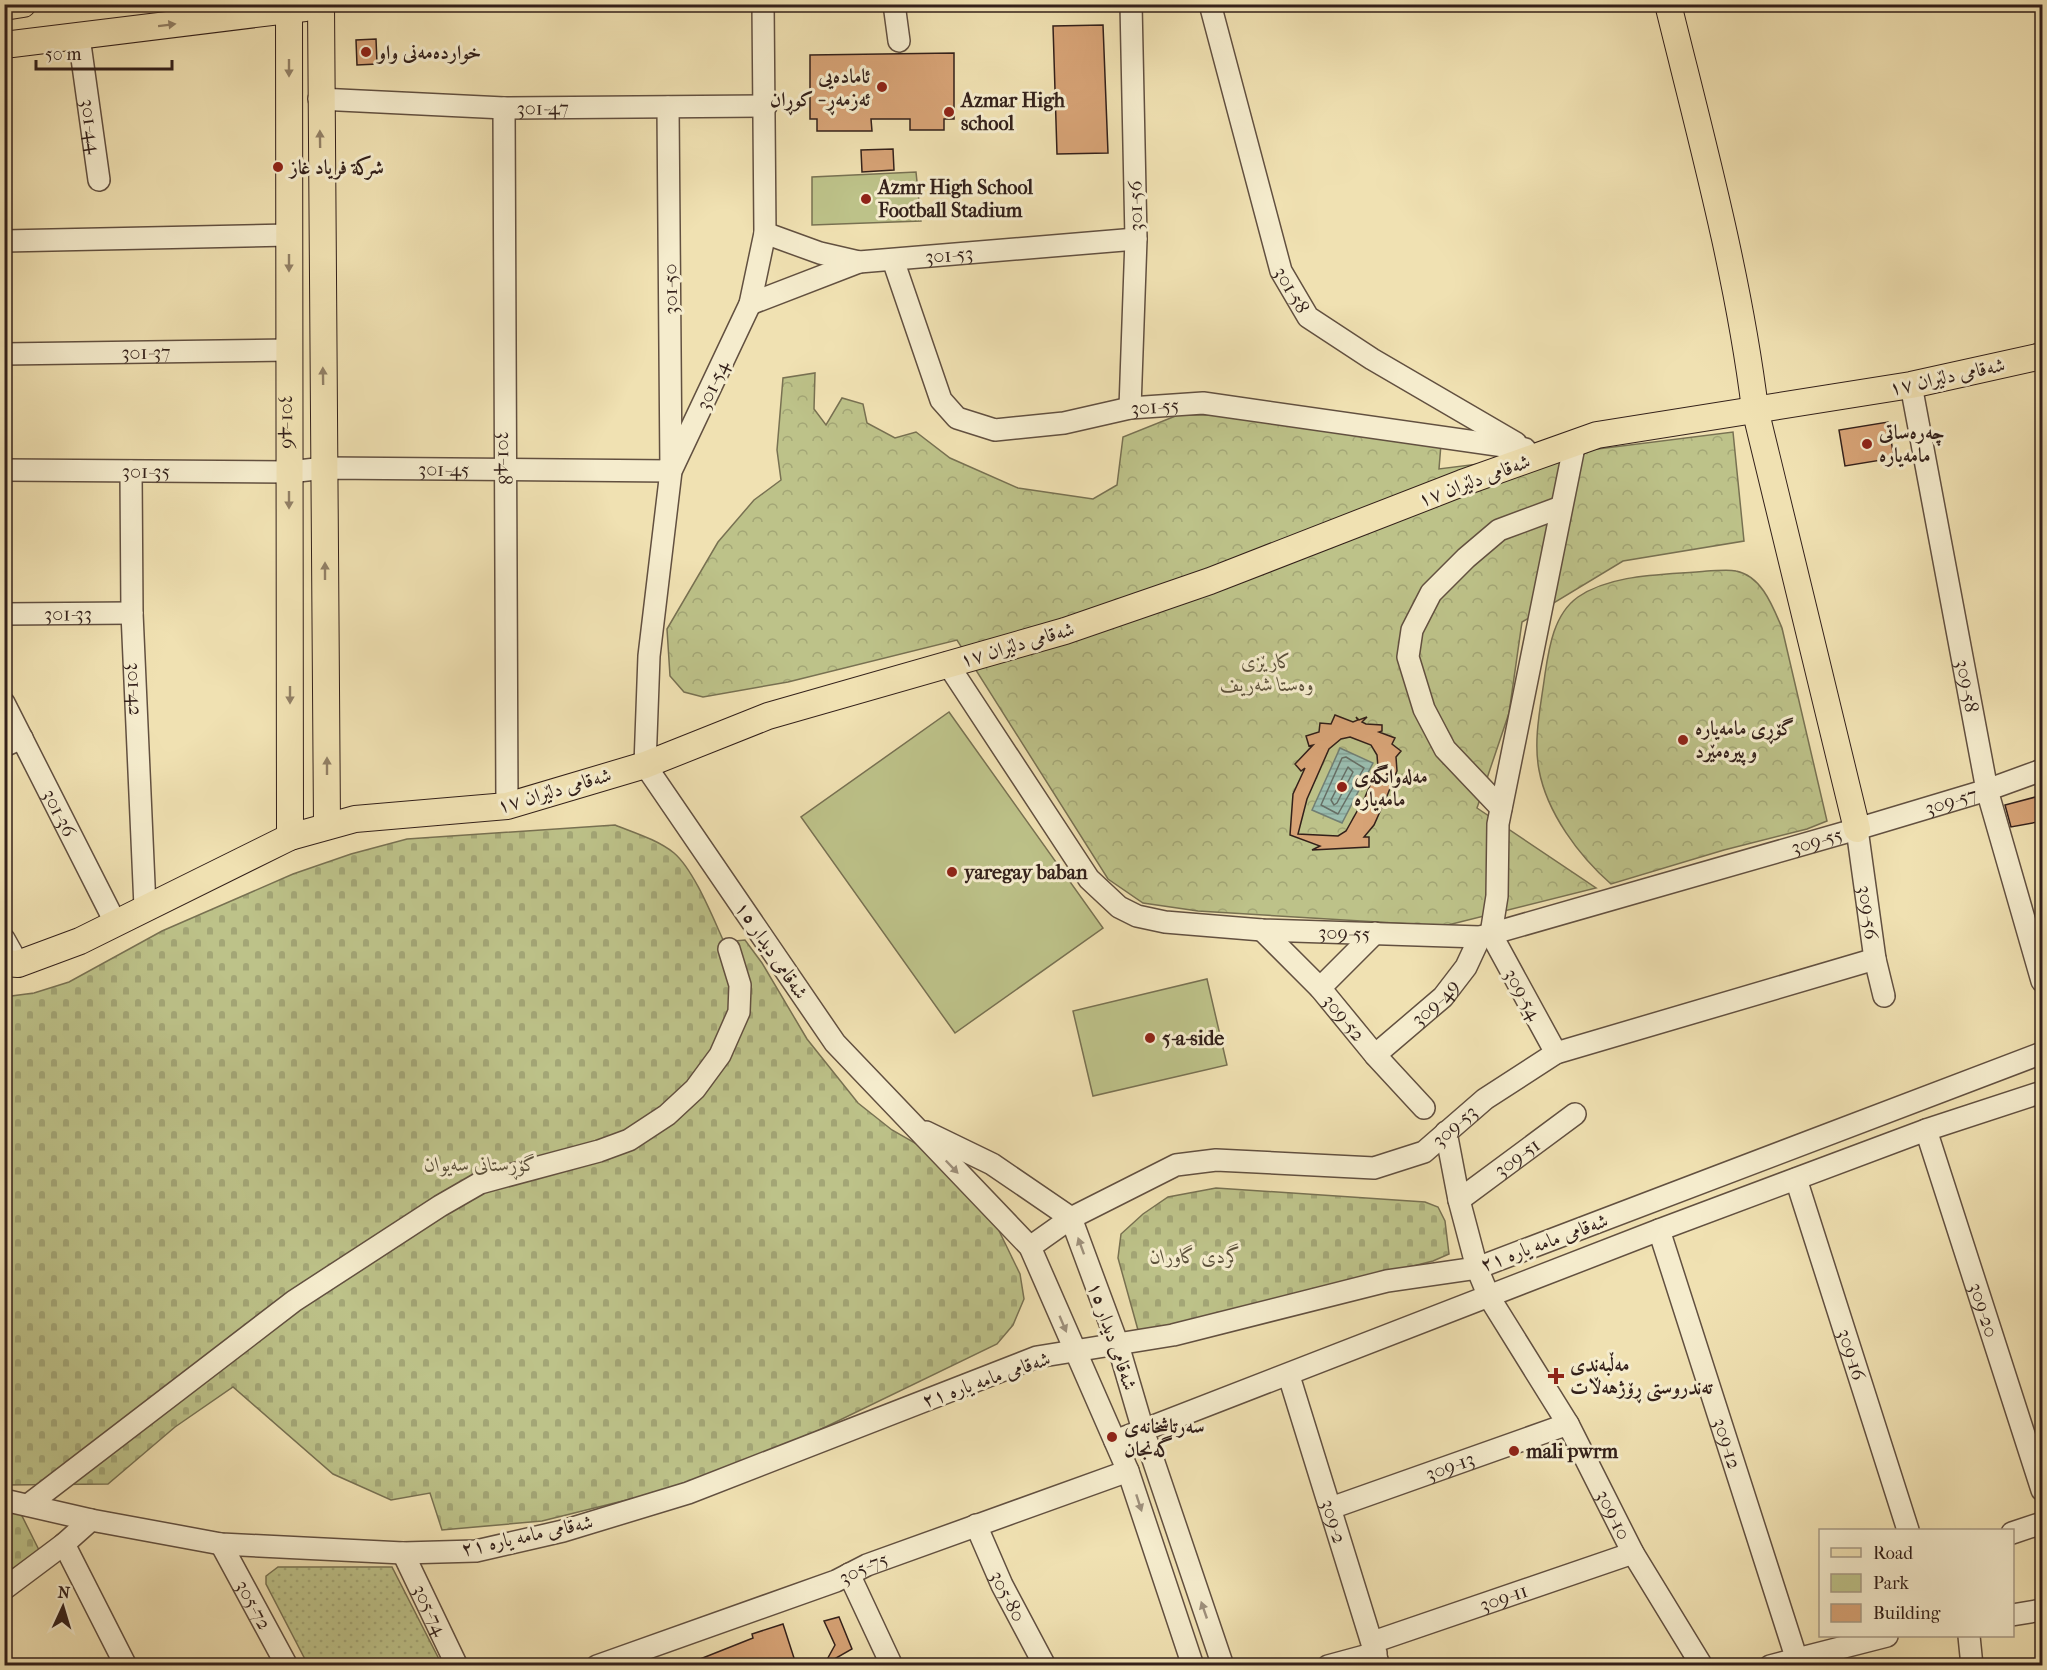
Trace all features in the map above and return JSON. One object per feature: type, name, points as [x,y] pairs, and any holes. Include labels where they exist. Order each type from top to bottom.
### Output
[{"type":"main road","points":[[4,7],[22,4]]},
{"type":"main road","points":[[1668,4],[1733,276],[1747,347],[1755,409],[1857,829]]},
{"type":"main road","points":[[4,45],[80,37],[289,7],[325,5]]},
{"type":"main road","name":"301-46","points":[[325,5],[319,99],[325,468],[327,825]]},
{"type":"main road","name":"301-46","points":[[289,7],[290,837]]},
{"type":"main road","name":"شەقامی دلێران ١٧","points":[[11,963],[80,941],[290,837],[355,819],[507,806],[645,765],[768,716],[1065,631],[1210,581],[1531,453],[1608,433],[1911,385],[2043,356]]},
{"type":"street","name":"301-54","points":[[645,765],[649,656],[671,471],[750,304],[765,233],[764,4]]},
{"type":"street","points":[[894,4],[898,41]]},
{"type":"street","name":"301-56","points":[[1130,408],[1136,239],[1131,4]]},
{"type":"street","name":"301-58","points":[[1210,4],[1281,271],[1308,317],[1372,360],[1531,453]]},
{"type":"street","name":"301-44","points":[[80,37],[99,180]]},
{"type":"street","name":"301-47","points":[[319,99],[504,108],[766,106]]},
{"type":"street","name":"301-50","points":[[668,107],[671,471]]},
{"type":"street","name":"301-48","points":[[504,108],[507,806]]},
{"type":"street","name":"301-53","points":[[765,233],[820,253],[860,262],[1136,239]]},
{"type":"street","points":[[4,241],[289,235]]},
{"type":"street","name":"301-55","points":[[893,260],[941,400],[957,418],[996,430],[1064,423],[1130,408],[1203,403],[1531,453]]},
{"type":"street","points":[[750,304],[860,262]]},
{"type":"street","name":"301-37","points":[[4,354],[289,350]]},
{"type":"street","name":"309-58","points":[[1911,385],[1988,790],[2043,981]]},
{"type":"street","name":"309-49","points":[[1375,1055],[1443,997],[1466,967],[1485,936],[1497,896],[1496,843],[1502,808],[1575,442]]},
{"type":"street","name":"301-45","points":[[289,472],[325,468],[671,471]]},
{"type":"street","name":"301-35","points":[[4,470],[289,472]]},
{"type":"street","name":"301-42","points":[[131,471],[132,613],[145,907]]},
{"type":"street","points":[[1502,808],[1445,749],[1424,709],[1408,657],[1412,630],[1431,592],[1499,530],[1561,507]]},
{"type":"street","name":"301-33","points":[[4,614],[132,613]]},
{"type":"street","name":"309-55","points":[[947,663],[1089,879],[1104,895],[1137,915],[1165,922],[1262,930],[1485,936],[1857,829]]},
{"type":"street","name":"301-36","points":[[4,703],[13,742],[116,922]]},
{"type":"street","name":"شەقامی دیدار ١٥","points":[[645,765],[835,1043],[1030,1247],[1128,1471],[1193,1665]]},
{"type":"street","name":"309-57","points":[[1857,829],[1988,790],[2043,770]]},
{"type":"street","name":"309-56","points":[[1857,829],[1875,959],[1884,996]]},
{"type":"street","name":"309-52","points":[[1262,930],[1320,988],[1375,1055],[1424,1108]]},
{"type":"street","points":[[1320,988],[1375,933]]},
{"type":"street","name":"309-54","points":[[1485,936],[1556,1053]]},
{"type":"street","points":[[4,939],[11,963]]},
{"type":"street","points":[[28,1505],[294,1301],[440,1206],[480,1183],[629,1140],[667,1115],[694,1089],[720,1055],[740,1012],[740,985],[729,949]]},
{"type":"street","name":"309-53","points":[[1030,1247],[1071,1218],[1176,1165],[1216,1160],[1374,1168],[1424,1152],[1485,1099],[1556,1053],[1875,959]]},
{"type":"street","name":"شەقامی مامە یارە ٢١","points":[[4,1500],[91,1520],[221,1544],[403,1553],[476,1551],[563,1531],[688,1493],[1036,1358],[1173,1335],[1387,1281],[1477,1268],[2043,1053]]},
{"type":"street","name":"شەقامی مامە یارە ٢١","points":[[1115,1441],[1289,1376],[1659,1230],[1926,1130],[2043,1092]]},
{"type":"street","name":"309-51","points":[[1459,1200],[1575,1114]]},
{"type":"street","name":"شەقامی دیدار ١٥","points":[[911,1125],[992,1164],[1071,1218],[1118,1345],[1143,1430],[1222,1665]]},
{"type":"street","name":"309-20","points":[[1926,1130],[2043,1490]]},
{"type":"street","points":[[1446,1132],[1459,1200],[1477,1268]]},
{"type":"street","name":"309-16","points":[[1796,1179],[1908,1529]]},
{"type":"street","name":"309-12","points":[[1659,1230],[1800,1661]]},
{"type":"street","name":"309-10","points":[[1477,1268],[1489,1297],[1568,1424],[1633,1553],[1702,1665]]},
{"type":"street","name":"309-2","points":[[1289,1376],[1376,1654]]},
{"type":"street","name":"309-13","points":[[1331,1508],[1568,1424]]},
{"type":"street","name":"305-75","points":[[606,1664],[976,1525],[1128,1471]]},
{"type":"street","points":[[4,1589],[64,1544],[91,1520]]},
{"type":"street","points":[[2014,1533],[2043,1523]]},
{"type":"street","name":"305-80","points":[[976,1525],[1002,1585],[1046,1665]]},
{"type":"street","points":[[64,1544],[126,1665]]},
{"type":"street","name":"305-72","points":[[221,1544],[287,1665]]},
{"type":"street","name":"305-74","points":[[403,1553],[457,1665]]},
{"type":"street","name":"309-11","points":[[1328,1665],[1376,1654],[1633,1553]]},
{"type":"street","points":[[849,1574],[892,1665]]},
{"type":"street","points":[[2014,1615],[2043,1610]]},
{"type":"street","points":[[1770,1665],[1800,1661],[1880,1637]]},
{"type":"street","points":[[1969,1637],[1972,1665]]},
{"type":"green space","name":"Azmr High School Football Stadium","points":[[916,172],[921,221],[812,225],[812,177]]},
{"type":"green space","name":"کارێزی وەستا شەریف","points":[[815,373],[814,409],[826,425],[842,398],[863,404],[867,423],[895,438],[916,432],[950,458],[1018,488],[1093,499],[1117,485],[1123,437],[1178,415],[1242,415],[1441,444],[1439,469],[1733,432],[1744,541],[1623,561],[1522,622],[1509,713],[1477,808],[1596,888],[1444,926],[1198,911],[1143,903],[1108,879],[957,640],[788,682],[703,697],[684,692],[670,676],[667,629],[718,542],[754,500],[781,480],[777,450],[783,378]]},
{"type":"green space","points":[[1733,570],[1745,574],[1760,586],[1775,611],[1782,628],[1827,821],[1807,829],[1724,850],[1611,884],[1587,860],[1566,833],[1549,802],[1539,770],[1538,722],[1554,632],[1563,612],[1570,604],[1592,589],[1607,583],[1640,576]]},
{"type":"green space","name":"yaregay baban","points":[[949,712],[1103,928],[955,1033],[801,817]]},
{"type":"green space","name":"گۆڕستانی سەیوان","points":[[615,825],[654,841],[674,853],[696,882],[724,942],[745,940],[762,963],[807,1039],[858,1103],[892,1130],[929,1151],[986,1204],[1020,1274],[1024,1299],[1013,1325],[997,1344],[811,1434],[675,1488],[542,1521],[442,1530],[430,1493],[391,1500],[333,1474],[233,1387],[175,1427],[108,1484],[5,1485],[4,997],[34,993],[69,982],[162,931],[293,874],[351,854],[407,839]]},
{"type":"green space","name":"5-a-side","points":[[1207,979],[1227,1065],[1093,1096],[1073,1011]]},
{"type":"green space","name":"گردی گاوران","points":[[1216,1188],[1425,1202],[1438,1207],[1445,1221],[1449,1254],[1433,1261],[1143,1334],[1138,1330],[1118,1258],[1121,1234],[1143,1214],[1168,1197]]},
{"type":"green space","points":[[5,1511],[21,1514],[39,1550],[5,1580]]},
{"type":"green space","points":[[278,1567],[392,1567],[442,1665],[308,1665],[266,1584],[266,1576]]},
{"type":"water","name":"مەلەوانگەی مامەیارە","points":[[1340,748],[1373,763],[1342,823],[1312,810]]},
{"type":"building","points":[[1103,25],[1108,153],[1057,154],[1053,26]]},
{"type":"building","name":"خواردەمەنی واو","points":[[376,39],[377,64],[357,65],[356,40]]},
{"type":"building","name":"ئامادەیی ئەزمەڕ - کوڕان","points":[[954,53],[954,119],[944,119],[944,130],[910,130],[910,119],[871,119],[872,131],[817,131],[817,119],[810,119],[810,55]]},
{"type":"building","points":[[893,149],[894,170],[862,172],[861,150]]},
{"type":"building","name":"چەرەساتی مامەیارە","points":[[1888,422],[1894,458],[1845,466],[1839,430]]},
{"type":"building","name":"مەلەوانگەی مامەیارە","points":[[1335,715],[1353,722],[1358,720],[1356,717],[1359,720],[1367,717],[1362,722],[1382,725],[1382,731],[1379,732],[1395,738],[1392,744],[1401,751],[1396,757],[1397,771],[1387,796],[1374,825],[1364,837],[1369,837],[1369,847],[1312,850],[1320,846],[1290,835],[1293,794],[1305,768],[1301,771],[1295,764],[1313,745],[1309,746],[1306,736],[1319,732],[1320,723],[1331,724]],"holes":[[[1350,737],[1371,745],[1377,755],[1378,767],[1346,831],[1338,836],[1298,834],[1307,799],[1329,749],[1341,739]]]},
{"type":"building","points":[[2043,795],[2043,821],[2011,827],[2005,805]]},
{"type":"building","points":[[839,1617],[852,1649],[824,1665],[835,1645],[824,1621]]},
{"type":"building","points":[[783,1624],[795,1661],[783,1665],[685,1665],[753,1638],[752,1634]]},
{"type":"place","name":"خواردەمەنی واو","points":[[366,52]]},
{"type":"place","name":"ئامادەیی ئەزمەڕ - کوڕان","points":[[882,87]]},
{"type":"place","name":"Azmar High school","points":[[949,112]]},
{"type":"place","name":"شرکة فرياد غاز","points":[[278,167]]},
{"type":"place","name":"Azmr High School Football Stadium","points":[[866,199]]},
{"type":"place","name":"چەرەساتی مامەیارە","points":[[1867,444]]},
{"type":"place","name":"گۆڕی مامەیارە و پیرەمێرد","points":[[1683,740]]},
{"type":"place","name":"مەلەوانگەی مامەیارە","points":[[1342,787]]},
{"type":"place","name":"yaregay baban","points":[[952,872]]},
{"type":"place","name":"5-a-side","points":[[1150,1038]]},
{"type":"place","name":"مەڵبەندی تەندروستی ڕۆژهەڵات","points":[[1556,1376]]},
{"type":"place","name":"سەرتاشخانەی گەنجان","points":[[1112,1437]]},
{"type":"place","name":"mali pwrm","points":[[1514,1451]]}]
